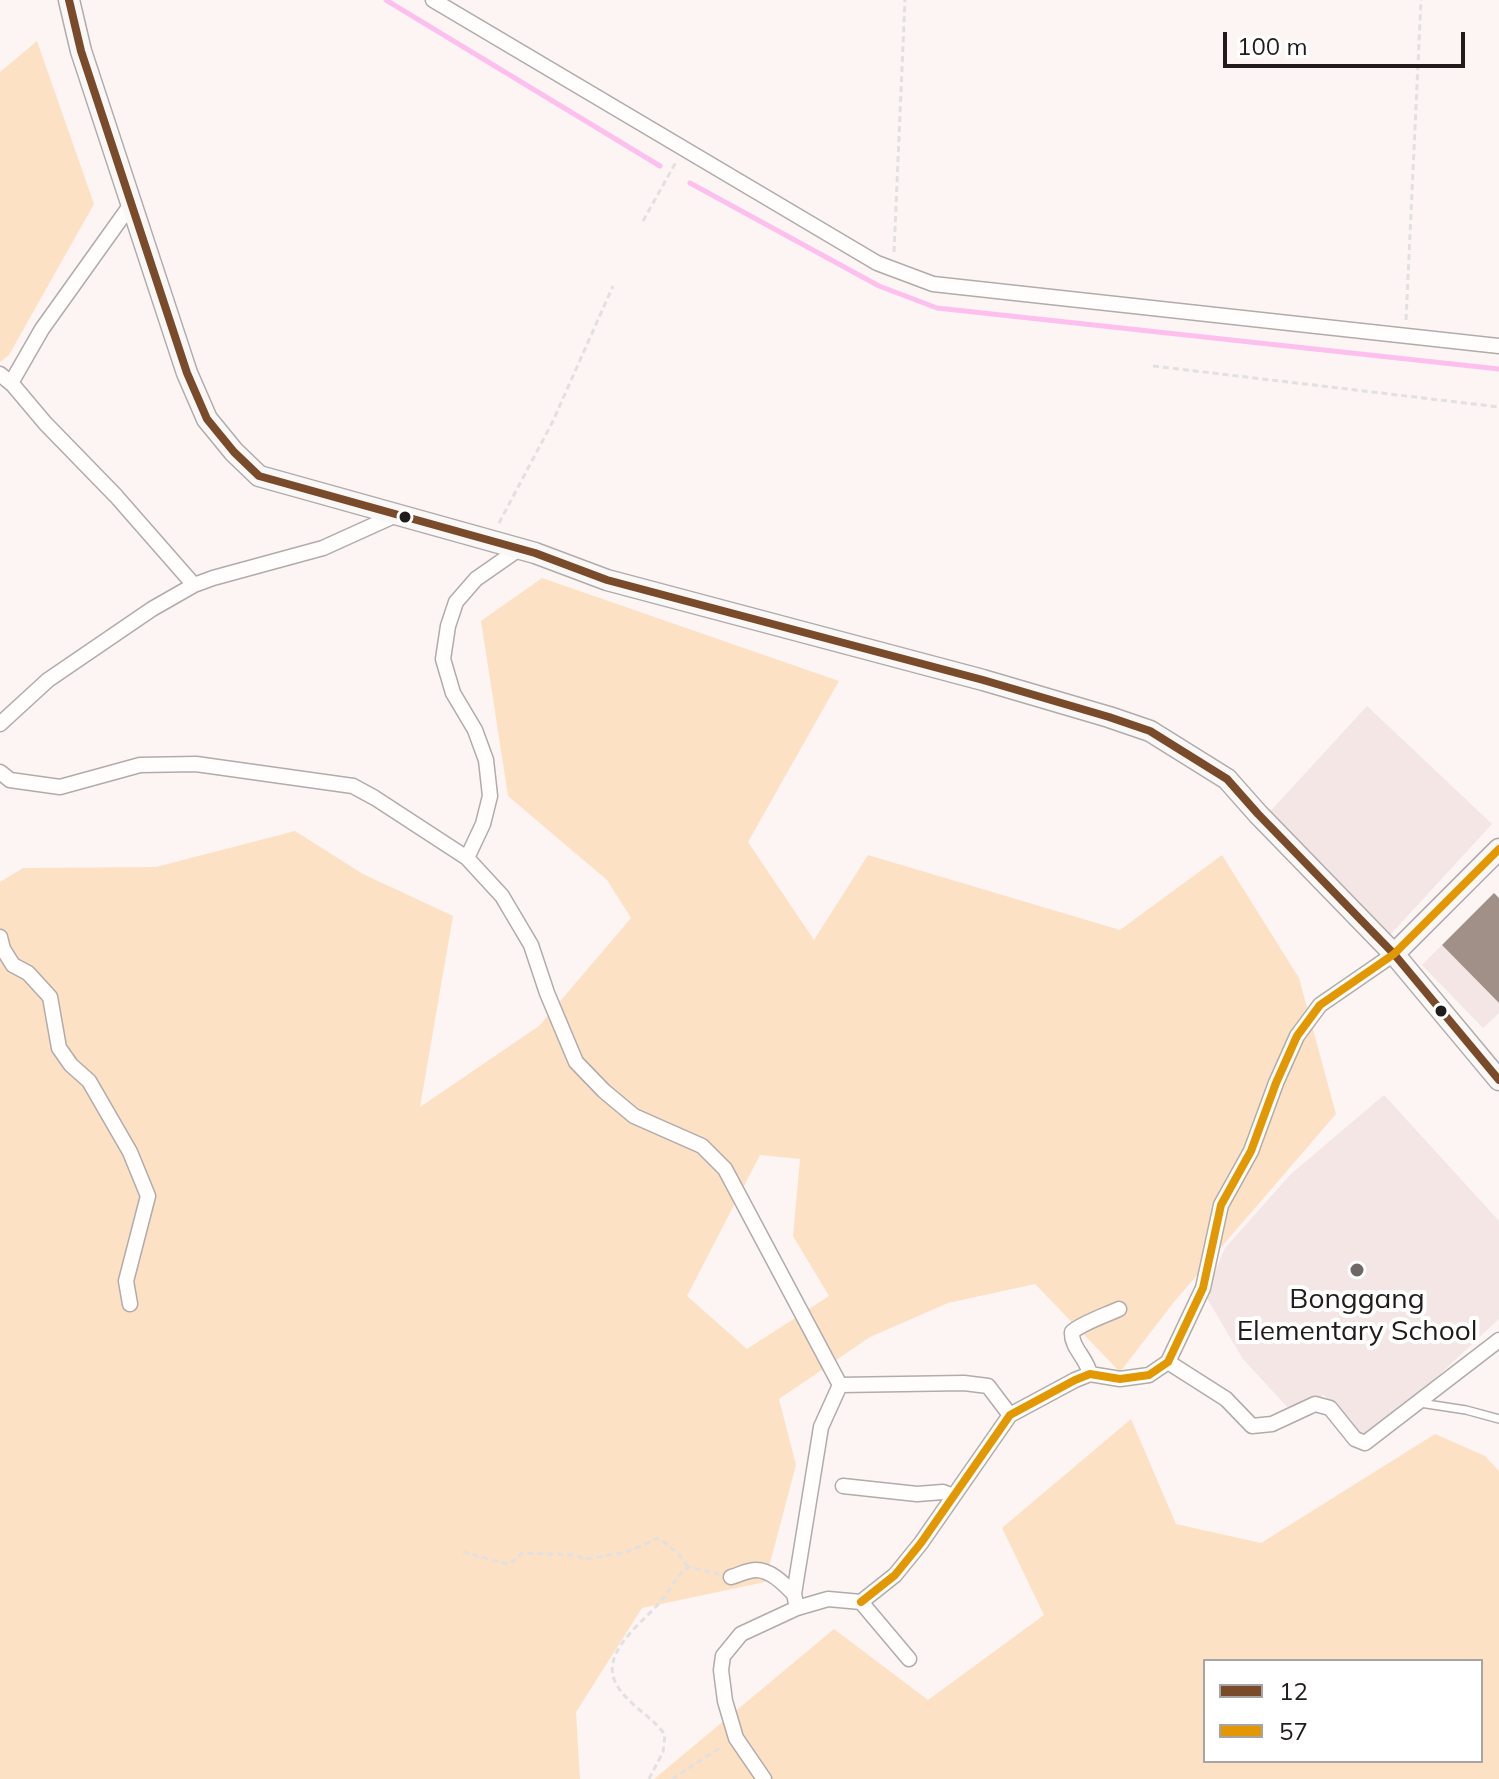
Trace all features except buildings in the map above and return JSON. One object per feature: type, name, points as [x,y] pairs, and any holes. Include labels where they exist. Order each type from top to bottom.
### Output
[{"type":"main road","points":[[69,0],[81,51],[187,373],[207,419],[259,476],[519,549],[607,580],[983,680],[1150,731],[1227,779],[1394,954],[1499,1080]]},
{"type":"main road","points":[[1394,954],[1499,849]]},
{"type":"street","points":[[433,0],[877,263],[933,284],[1499,346]]},
{"type":"street","points":[[132,203],[5,379],[116,496],[194,585]]},
{"type":"street","points":[[0,724],[48,680],[152,609],[194,585],[323,548],[396,515]]},
{"type":"street","points":[[467,858],[483,824],[490,796],[481,745],[453,693],[443,659],[448,626],[456,602],[476,579],[519,549]]},
{"type":"street","points":[[0,772],[10,780],[60,787],[140,765],[196,764],[353,786],[467,858],[502,896],[531,945],[576,1062],[634,1116],[702,1146],[725,1169],[840,1385]]},
{"type":"street","points":[[0,937],[13,965],[28,973],[50,997],[59,1048],[71,1065],[89,1081],[130,1152],[148,1196],[126,1281],[130,1304]]},
{"type":"street","points":[[764,1779],[736,1738],[725,1701],[721,1670],[723,1656],[741,1634],[796,1601],[828,1599],[861,1602],[895,1575],[921,1543],[1010,1415],[1090,1374],[1120,1379],[1149,1375],[1168,1362],[1203,1288],[1221,1205],[1251,1151],[1297,1036],[1320,1005],[1394,954]]},
{"type":"street","points":[[1090,1374],[1073,1342],[1072,1332],[1080,1325],[1119,1309]]},
{"type":"street","points":[[1168,1362],[1226,1399],[1252,1426],[1272,1424],[1315,1404],[1330,1408],[1355,1439],[1365,1443],[1499,1340]]},
{"type":"street","points":[[840,1385],[964,1383],[988,1386],[1010,1415]]},
{"type":"street","points":[[796,1601],[821,1427],[840,1385]]},
{"type":"street","points":[[843,1486],[917,1494],[943,1492],[953,1496]]},
{"type":"street","points":[[731,1577],[761,1570],[776,1578],[796,1601]]},
{"type":"street","points":[[861,1602],[909,1659]]},
{"type":"lane","points":[[1418,1403],[1466,1410],[1499,1419]]},
{"type":"path","points":[[889,268],[894,252],[905,0]]},
{"type":"path","points":[[1406,336],[1421,0]]},
{"type":"path","points":[[643,221],[683,148]]},
{"type":"path","points":[[490,541],[552,423],[613,286]]},
{"type":"path","points":[[1153,366],[1499,407]]},
{"type":"path","points":[[463,1552],[507,1564],[522,1553],[574,1555],[586,1559],[627,1552],[661,1539],[688,1567],[731,1577]]},
{"type":"path","points":[[649,1779],[663,1752],[665,1735],[616,1685],[611,1666],[623,1641],[650,1614],[688,1567]]},
{"type":"path","points":[[672,1779],[736,1738]]},
{"type":"shaded area","points":[[37,41],[94,204],[9,355],[0,362],[0,72]]},
{"type":"shaded area","points":[[542,578],[839,681],[748,842],[814,940],[868,855],[1120,930],[1222,855],[1299,978],[1336,1114],[1174,1302],[1120,1372],[1035,1284],[948,1303],[870,1337],[779,1399],[796,1465],[765,1582],[642,1608],[576,1712],[580,1779],[0,1779],[0,882],[23,868],[156,867],[295,831],[363,874],[453,916],[420,1107],[539,1026],[631,918],[607,880],[508,796],[481,621]],"holes":[[[760,1155],[800,1159],[793,1236],[829,1296],[747,1349],[687,1296]]]},
{"type":"shaded area","points":[[1367,706],[1492,824],[1389,936],[1266,816]]},
{"type":"shaded area","points":[[1442,945],[1499,1003],[1499,1013],[1483,1028],[1422,965]]},
{"type":"shaded area","name":"Bonggang Elementary School","points":[[1384,1095],[1499,1221],[1499,1319],[1411,1401],[1361,1436],[1324,1395],[1291,1411],[1243,1359],[1206,1293],[1225,1248],[1291,1174]]},
{"type":"shaded area","points":[[1131,1419],[1176,1524],[1261,1543],[1435,1434],[1485,1456],[1499,1471],[1499,1779],[654,1779],[834,1629],[928,1700],[1044,1615],[1002,1528]]},
{"type":"waterway","points":[[386,0],[660,166]]},
{"type":"waterway","points":[[690,183],[879,286],[937,308],[1499,369]]},
{"type":"transit line","name":"12","points":[[69,0],[81,51],[187,373],[207,419],[259,476],[535,553],[607,580],[983,680],[1150,731],[1227,779],[1394,954],[1499,1080]]},
{"type":"transit line","name":"57","points":[[861,1602],[895,1575],[921,1543],[1010,1415],[1090,1374],[1120,1379],[1149,1375],[1168,1362],[1203,1288],[1221,1205],[1251,1151],[1297,1036],[1320,1005],[1394,954],[1499,849]]},
{"type":"place","name":"Bonggang Elementary School","points":[[1357,1270]]}]
